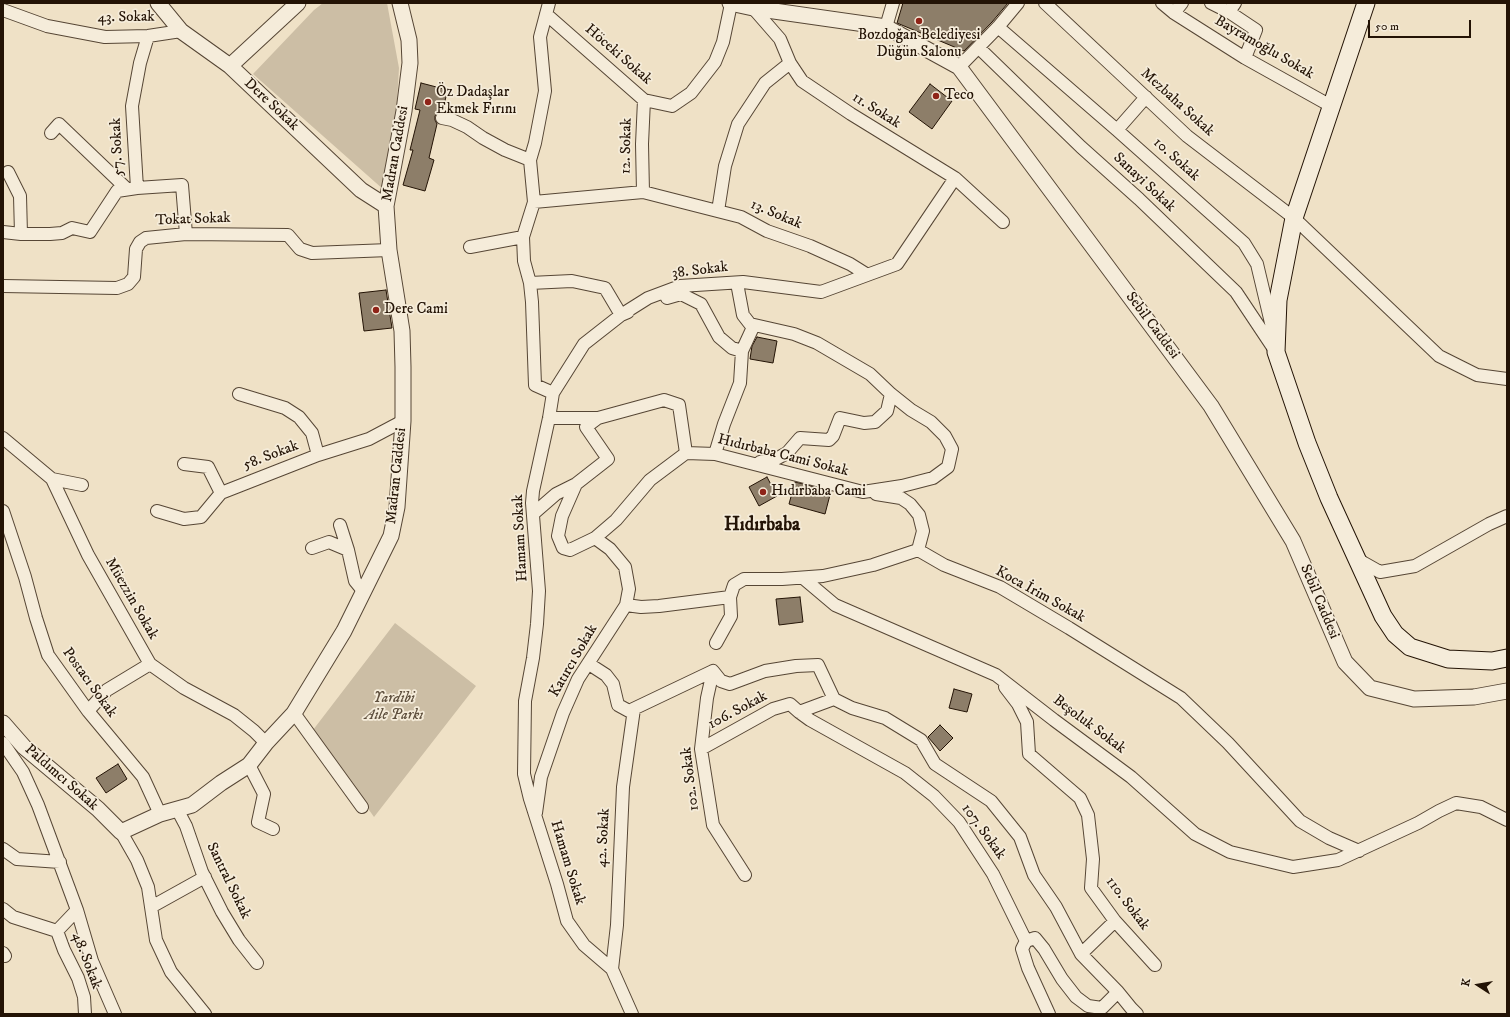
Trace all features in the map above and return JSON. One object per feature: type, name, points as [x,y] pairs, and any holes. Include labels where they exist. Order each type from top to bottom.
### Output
[{"type":"main road","points":[[1366,3],[1294,218],[1278,300],[1276,352],[1307,444],[1329,498],[1383,616],[1395,634],[1410,647],[1448,659],[1492,661],[1507,658]]},
{"type":"street","name":"Dere Sokak","points":[[158,3],[181,31],[230,66],[361,190],[386,206]]},
{"type":"street","points":[[230,66],[298,3]]},
{"type":"street","name":"Madran Caddesi","points":[[121,832],[160,814],[192,805],[248,765],[294,713],[344,631],[391,536],[398,493],[403,421],[402,332],[389,250],[386,206],[404,112],[410,63],[409,40],[400,3]]},
{"type":"street","name":"Sebil Caddesi","points":[[731,3],[753,8],[886,27],[959,67],[1211,406],[1293,541],[1345,662],[1370,688],[1414,699],[1474,698],[1507,691]]},
{"type":"street","name":"Höceki Sokak","points":[[548,8],[644,100],[672,106],[691,93],[715,62],[723,42],[731,3]]},
{"type":"street","points":[[886,27],[893,3]]},
{"type":"street","points":[[959,67],[979,48],[1018,3]]},
{"type":"street","name":"Mezbaha Sokak","points":[[1045,3],[1187,136],[1294,218],[1439,356],[1477,375],[1507,379]]},
{"type":"street","name":"Bayramoğlu Sokak","points":[[1162,3],[1174,13],[1245,58],[1331,106]]},
{"type":"street","points":[[1174,13],[1182,3]]},
{"type":"street","points":[[1211,3],[1232,8],[1256,30],[1245,58]]},
{"type":"street","name":"43. Sokak","points":[[4,8],[47,26],[105,37],[148,36],[181,31]]},
{"type":"street","points":[[548,8],[540,37],[545,91],[535,143],[530,160],[534,202],[523,237],[524,261],[530,282],[532,302],[535,386],[553,393]]},
{"type":"street","name":"11. Sokak","points":[[753,8],[780,38],[790,63],[802,81],[851,114],[955,178],[1002,222]]},
{"type":"street","name":"10. Sokak","points":[[998,27],[1118,130],[1244,243],[1257,264],[1269,311],[1276,352]]},
{"type":"street","name":"57. Sokak","points":[[148,36],[140,64],[132,106],[132,188],[182,185],[186,234]]},
{"type":"street","name":"Sanayi Sokak","points":[[979,48],[1081,148],[1139,199],[1236,292],[1276,352]]},
{"type":"street","points":[[718,211],[724,166],[738,124],[765,83],[790,63]]},
{"type":"street","points":[[1118,130],[1146,97]]},
{"type":"street","name":"12. Sokak","points":[[643,192],[642,144],[644,100]]},
{"type":"street","points":[[442,118],[452,120],[467,127],[505,150],[530,160]]},
{"type":"street","points":[[51,133],[59,124],[132,188]]},
{"type":"street","points":[[8,172],[20,196],[21,234]]},
{"type":"street","points":[[866,274],[897,264],[955,178]]},
{"type":"street","points":[[3,232],[21,234],[50,234],[62,233],[72,228],[90,232],[117,191],[132,188]]},
{"type":"street","name":"13. Sokak","points":[[534,202],[643,192],[741,217],[768,231],[810,246],[850,264],[866,274]]},
{"type":"street","name":"Tokat Sokak","points":[[3,286],[117,288],[128,284],[134,276],[136,249],[140,242],[146,238],[186,234],[288,235],[300,249],[312,253],[389,250]]},
{"type":"street","points":[[470,247],[523,237]]},
{"type":"street","name":"38. Sokak","points":[[553,393],[584,344],[620,315],[648,298],[680,286],[743,282],[821,292],[866,274]]},
{"type":"street","points":[[530,282],[572,281],[605,288],[620,315],[655,301],[681,294],[701,304],[719,338],[732,348],[742,351]]},
{"type":"street","points":[[715,454],[724,424],[740,383],[742,351],[754,325],[750,324],[743,315],[737,283]]},
{"type":"street","name":"Hıdırbaba Cami Sokak","points":[[686,453],[715,454],[755,463],[863,492],[902,486],[933,478],[948,467],[952,449],[945,436],[931,422],[891,394],[870,374],[817,343],[794,334],[754,325]]},
{"type":"street","name":"Hamam Sokak","points":[[553,393],[533,491],[532,504],[539,591],[533,658],[525,701],[524,774],[530,799],[558,884],[567,921],[584,945],[612,969],[632,1014]]},
{"type":"street","points":[[239,394],[285,408],[299,417],[312,433],[318,455]]},
{"type":"street","points":[[755,463],[774,460],[787,453],[800,438],[829,440],[833,436],[840,418],[864,423],[875,422],[887,411],[891,394]]},
{"type":"street","points":[[549,418],[598,418],[664,400],[679,405],[686,453],[650,480],[616,520],[595,538],[570,550],[563,548],[558,536],[562,516],[576,484]]},
{"type":"street","points":[[533,514],[556,494],[576,484],[608,460],[586,427],[598,418]]},
{"type":"street","name":"58. Sokak","points":[[157,511],[184,519],[201,517],[221,493],[318,455],[369,439],[403,421]]},
{"type":"street","name":"Müezzin Sokak","points":[[3,438],[52,479],[88,555],[150,664],[184,688],[234,715],[266,743]]},
{"type":"street","points":[[184,464],[208,467],[221,493]]},
{"type":"street","points":[[52,479],[82,485]]},
{"type":"street","points":[[716,643],[731,616],[730,597],[734,585],[744,579],[782,579],[823,576],[873,565],[918,550],[923,531],[919,515],[910,504],[901,498],[863,492]]},
{"type":"street","name":"Postacı Sokak","points":[[3,511],[25,577],[48,655],[88,711],[142,777],[160,814]]},
{"type":"street","points":[[1357,559],[1380,572],[1415,566],[1489,524],[1507,516]]},
{"type":"street","points":[[340,526],[348,550],[355,581],[364,592]]},
{"type":"street","name":"Katırcı Sokak","points":[[536,815],[541,777],[563,713],[578,679],[626,605],[629,589],[625,567],[610,549],[595,538]]},
{"type":"street","points":[[312,548],[329,542],[348,550]]},
{"type":"street","name":"Koca İrim Sokak","points":[[918,550],[944,565],[1000,587],[1182,698],[1228,744],[1300,821],[1329,838],[1359,851]]},
{"type":"street","name":"Beşoluk Sokak","points":[[803,578],[835,605],[996,675],[1131,777],[1195,834],[1230,852],[1293,867],[1338,860],[1456,803],[1481,807],[1507,820]]},
{"type":"street","points":[[626,605],[641,607],[658,606],[730,597]]},
{"type":"street","points":[[88,711],[107,690],[150,664]]},
{"type":"street","points":[[589,664],[606,675],[613,684],[618,705],[629,711],[713,671],[721,681],[730,684],[765,671],[796,666],[818,665],[834,699],[852,708],[884,718],[921,740],[935,764],[991,801],[1020,837],[1034,875],[1056,907],[1081,954],[1137,1014]]},
{"type":"street","name":"102. Sokak","points":[[713,671],[707,698],[701,749],[713,824],[745,875]]},
{"type":"street","name":"110. Sokak","points":[[996,675],[1018,704],[1028,722],[1029,754],[1080,798],[1088,815],[1093,859],[1091,888],[1115,921],[1155,965]]},
{"type":"street","points":[[799,712],[834,699]]},
{"type":"street","name":"106. Sokak","points":[[701,749],[773,709],[790,704],[799,712]]},
{"type":"street","name":"42. Sokak","points":[[612,969],[617,925],[623,787],[634,709]]},
{"type":"street","name":"107. Sokak","points":[[799,712],[816,724],[905,773],[934,796],[959,822],[993,874],[1026,941],[1022,949],[1028,968],[1049,1014]]},
{"type":"street","points":[[294,713],[362,807]]},
{"type":"street","name":"Paldımcı Sokak","points":[[3,723],[24,747],[98,809],[121,832]]},
{"type":"street","points":[[3,743],[23,772],[38,805],[77,910],[92,961],[115,1014]]},
{"type":"street","points":[[248,765],[264,794],[258,822],[273,829]]},
{"type":"street","name":"Santral Sokak","points":[[177,809],[186,826],[205,877],[222,912],[239,940],[257,963]]},
{"type":"street","points":[[121,832],[137,860],[148,887],[156,940],[172,972],[205,1014]]},
{"type":"street","points":[[3,848],[17,859],[60,862]]},
{"type":"street","points":[[151,907],[205,877]]},
{"type":"street","name":"48. Sokak","points":[[3,909],[13,918],[57,931],[64,950],[78,978],[84,997],[85,1014]]},
{"type":"street","points":[[57,931],[77,910]]},
{"type":"street","points":[[1081,954],[1115,921]]},
{"type":"street","points":[[1026,941],[1034,938],[1044,949],[1062,979],[1076,997],[1088,1006],[1102,1008],[1118,992]]},
{"type":"green space","points":[[323,3],[387,3],[399,68],[395,134],[384,190],[253,74],[314,10]]},
{"type":"green space","name":"Yardibi Aile Parkı","points":[[395,623],[476,686],[374,817],[313,730]]},
{"type":"building","points":[[903,3],[1008,3],[964,51],[897,23]]},
{"type":"building","points":[[421,83],[448,90],[442,111],[437,113],[435,116],[437,124],[429,158],[434,160],[425,191],[403,185],[413,150],[410,150],[420,110],[415,109]]},
{"type":"building","points":[[930,84],[952,101],[932,129],[909,112]]},
{"type":"building","name":"Dere Cami","points":[[386,290],[392,328],[364,331],[359,293]]},
{"type":"building","points":[[757,337],[777,341],[773,363],[750,359],[752,346]]},
{"type":"building","name":"Hıdırbaba Cami","points":[[767,477],[777,496],[759,506],[749,487]]},
{"type":"building","points":[[795,482],[831,491],[825,514],[789,504]]},
{"type":"building","points":[[800,597],[803,622],[779,625],[776,599]]},
{"type":"building","points":[[954,689],[972,694],[967,712],[949,708]]},
{"type":"building","points":[[940,725],[953,738],[940,751],[928,737]]},
{"type":"building","points":[[118,764],[127,779],[106,793],[96,778]]},
{"type":"place","name":"Bozdoğan Belediyesi Düğün Salonu","points":[[919,21]]},
{"type":"place","name":"Teco","points":[[936,96]]},
{"type":"place","name":"Öz Dadaşlar Ekmek Fırını","points":[[428,102]]},
{"type":"place","name":"Dere Cami","points":[[376,310]]},
{"type":"place","name":"Hıdırbaba Cami","points":[[763,492]]},
{"type":"district","name":"Hıdırbaba","points":[[762,526]]}]
